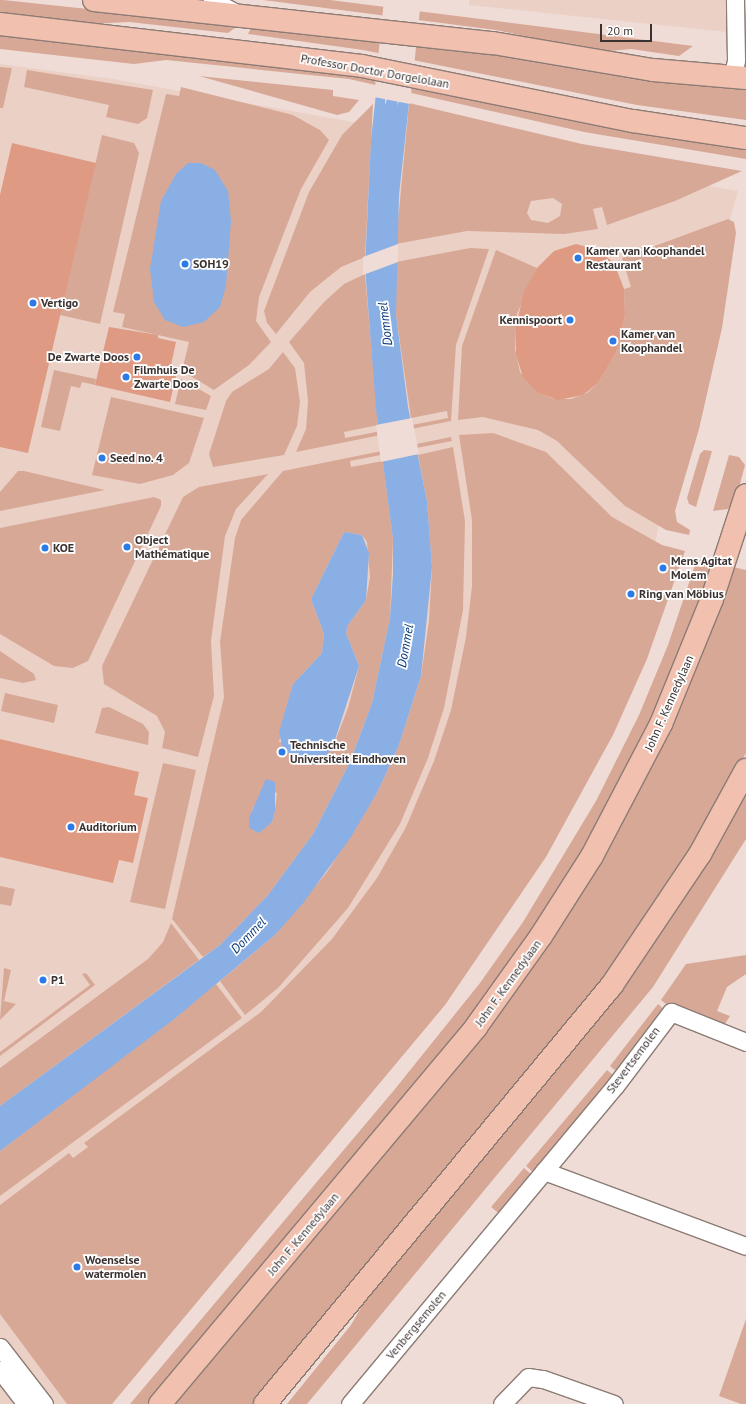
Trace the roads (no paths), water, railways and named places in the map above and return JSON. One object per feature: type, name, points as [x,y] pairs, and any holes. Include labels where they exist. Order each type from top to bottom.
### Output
[{"type":"main road","points":[[94,0],[494,43],[653,70],[739,78]]},
{"type":"main road","points":[[214,48],[242,37],[246,25],[242,16]]},
{"type":"main road","name":"Professor Doctor Dorgelolaan","points":[[0,24],[362,66],[633,121],[746,138]]},
{"type":"main road","name":"John F. Kennedylaan","points":[[160,1404],[476,1027],[541,936],[592,856],[660,724],[692,651],[741,529],[746,495]]},
{"type":"main road","points":[[265,1404],[612,985],[700,854],[746,770]]},
{"type":"street","points":[[212,0],[242,16]]},
{"type":"street","points":[[739,5],[736,60],[739,78]]},
{"type":"street","name":"Stevertsemolen","points":[[481,1246],[544,1171],[671,1012],[746,1042]]},
{"type":"street","points":[[544,1171],[746,1246]]},
{"type":"street","name":"Venbergsemolen","points":[[350,1404],[481,1246]]},
{"type":"street","points":[[0,1347],[44,1404]]},
{"type":"street","points":[[0,1370],[26,1404]]},
{"type":"street","points":[[502,1404],[528,1377],[543,1379],[614,1404]]},
{"type":"water","name":"Dommel","points":[[386,0],[385,105],[387,99],[398,101],[397,106],[399,101],[409,103],[399,195],[396,315],[408,407],[427,501],[432,567],[421,676],[399,745],[378,791],[351,837],[304,902],[275,935],[173,1020],[0,1151],[0,1106],[220,945],[268,895],[313,834],[350,762],[372,703],[390,618],[393,574],[393,539],[376,409],[365,267],[371,140]]},
{"type":"water","points":[[188,163],[201,163],[215,170],[228,191],[231,221],[226,286],[220,307],[204,322],[183,327],[165,320],[154,302],[150,269],[161,201],[176,174]]},
{"type":"water","points":[[344,532],[362,535],[369,553],[366,600],[348,625],[346,633],[359,666],[332,749],[317,765],[309,764],[283,750],[279,732],[293,684],[322,653],[324,634],[311,599]]},
{"type":"water","points":[[266,779],[275,782],[275,811],[272,822],[259,833],[249,828],[249,818]]},
{"type":"place","name":"Kamer van Koophandel Restaurant","points":[[578,258]]},
{"type":"place","name":"SOH19","points":[[185,264]]},
{"type":"place","name":"Vertigo","points":[[33,303]]},
{"type":"place","name":"Kennispoort","points":[[570,320]]},
{"type":"place","name":"Kamer van Koophandel","points":[[613,341]]},
{"type":"place","name":"De Zwarte Doos","points":[[137,357]]},
{"type":"place","name":"Filmhuis De Zwarte Doos","points":[[126,377]]},
{"type":"place","name":"Seed no. 4","points":[[102,458]]},
{"type":"place","name":"Object Mathématique","points":[[127,547]]},
{"type":"place","name":"KOE","points":[[45,548]]},
{"type":"place","name":"Mens Agitat Molem","points":[[663,568]]},
{"type":"place","name":"Ring van Möbius","points":[[631,594]]},
{"type":"place","name":"Technische Universiteit Eindhoven","points":[[282,752]]},
{"type":"place","name":"Auditorium","points":[[71,827]]},
{"type":"place","name":"P1","points":[[43,980]]},
{"type":"place","name":"Woenselse watermolen","points":[[77,1267]]}]
